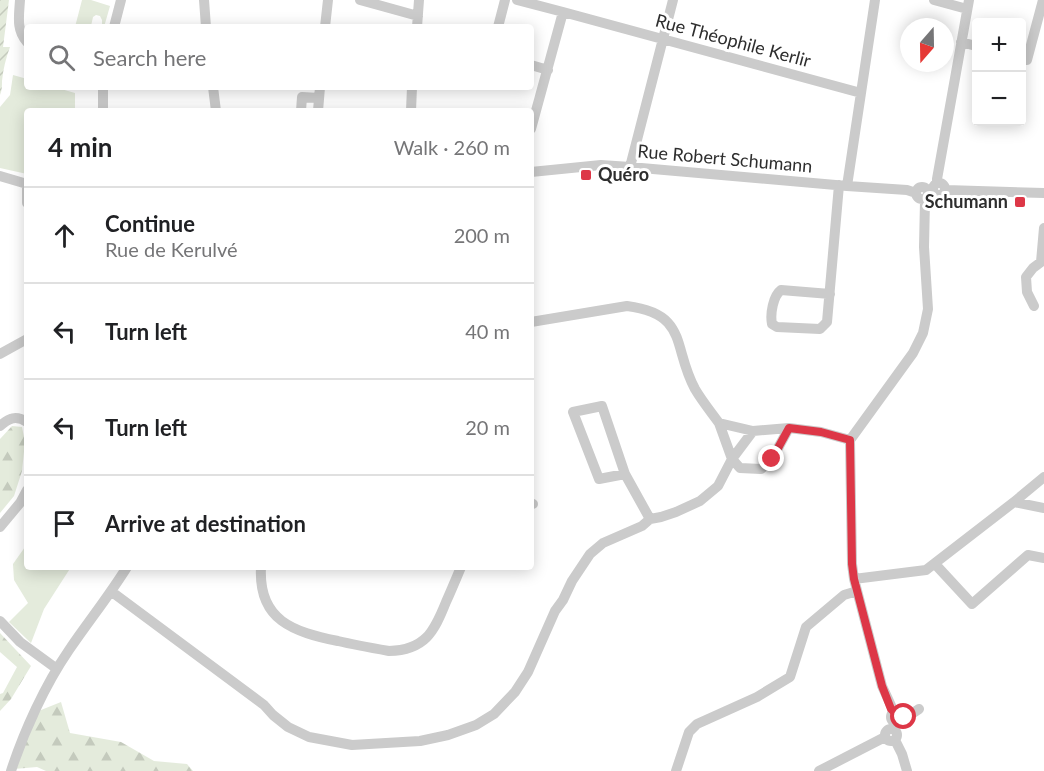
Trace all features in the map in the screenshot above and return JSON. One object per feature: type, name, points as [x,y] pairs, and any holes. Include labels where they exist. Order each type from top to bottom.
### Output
[{"type":"street","points":[[20,0],[18,28],[24,39]]},
{"type":"street","points":[[115,24],[121,0]]},
{"type":"street","points":[[204,0],[206,24]]},
{"type":"street","points":[[325,24],[328,0]]},
{"type":"street","points":[[360,0],[418,22],[419,0]]},
{"type":"street","points":[[499,24],[505,0]]},
{"type":"street","name":"Rue Théophile Kerlir","points":[[517,0],[861,93]]},
{"type":"street","points":[[630,167],[673,0]]},
{"type":"street","points":[[830,294],[781,290],[776,294],[772,324],[777,327],[820,330],[827,322],[843,186],[861,93],[875,0]]},
{"type":"street","points":[[819,771],[891,736],[898,716],[882,686],[854,579],[850,440],[913,353],[923,333],[928,309],[924,247],[931,191],[937,179],[968,4],[934,0]]},
{"type":"street","points":[[1026,59],[1028,60],[1043,0]]},
{"type":"street","points":[[534,119],[563,12]]},
{"type":"street","points":[[961,42],[972,45]]},
{"type":"street","points":[[534,66],[548,70]]},
{"type":"street","points":[[103,90],[103,108]]},
{"type":"street","points":[[213,90],[216,108]]},
{"type":"street","points":[[411,108],[412,90]]},
{"type":"street","points":[[301,108],[302,97],[320,93],[318,108]]},
{"type":"street","name":"Rue Robert Schumann","points":[[534,172],[601,165],[843,186],[931,191],[1044,193]]},
{"type":"street","points":[[0,176],[24,183]]},
{"type":"street","points":[[1034,306],[1027,292],[1026,277],[1041,262],[1044,228]]},
{"type":"street","points":[[534,322],[627,306],[653,312],[663,318],[676,334],[695,388],[719,423],[732,459],[740,468],[761,469],[772,459],[789,428]]},
{"type":"street","points":[[0,354],[24,341]]},
{"type":"street","points":[[625,474],[599,479],[573,412],[602,406],[625,474],[650,519]]},
{"type":"street","points":[[0,426],[7,419],[14,417],[24,421]]},
{"type":"street","points":[[719,423],[753,431],[789,428],[821,432],[850,440]]},
{"type":"street","points":[[112,592],[264,705],[288,727],[309,737],[352,745],[420,741],[448,735],[476,725],[494,714],[515,692],[528,672],[555,611],[590,554],[603,543],[642,526],[650,519],[661,518],[700,501],[718,486],[732,459],[753,431]]},
{"type":"street","points":[[854,579],[926,570],[1044,477]]},
{"type":"street","points":[[0,527],[24,496]]},
{"type":"street","points":[[1014,502],[1044,508]]},
{"type":"street","points":[[934,564],[972,604],[1028,555],[1044,558]]},
{"type":"street","points":[[11,771],[23,737],[57,669],[125,570]]},
{"type":"street","points":[[261,570],[261,586],[267,604],[279,619],[292,628],[308,635],[389,651],[411,647],[430,635],[437,625],[460,570]]},
{"type":"street","points":[[676,771],[689,732],[697,724],[757,697],[790,677],[806,627],[844,595],[857,591]]},
{"type":"street","points":[[0,621],[20,642],[57,669]]},
{"type":"street","points":[[898,716],[910,715],[919,709]]},
{"type":"street","points":[[891,736],[902,754],[907,771]]},
{"type":"green space","points":[[0,0],[9,0],[3,47],[10,47],[0,95]]},
{"type":"green space","points":[[82,0],[91,0],[110,6],[105,24],[102,24],[100,16],[96,15],[91,24],[76,24]]},
{"type":"green space","points":[[13,75],[24,78],[24,90],[64,90],[75,93],[75,108],[24,108],[24,173],[0,168],[0,107],[10,95]]},
{"type":"green space","points":[[12,426],[22,427],[24,452],[22,471],[14,496],[0,513],[0,439]]},
{"type":"green space","points":[[24,548],[24,570],[69,570],[44,609],[31,643],[9,622],[28,603],[14,580],[13,564]]},
{"type":"green space","points":[[0,633],[31,666],[11,699],[0,711],[0,694],[3,693],[17,667],[0,652]]},
{"type":"green space","points":[[61,702],[70,733],[121,742],[154,761],[187,764],[193,771],[46,771],[37,767],[14,769],[36,712]]},
{"type":"place","name":"Quéro","points":[[586,175]]},
{"type":"place","name":"Schumann","points":[[1020,202]]},
{"type":"route","points":[[772,459],[789,428],[821,432],[850,440],[849,481],[854,579],[882,686],[891,709],[894,712],[901,712],[904,717]]}]
